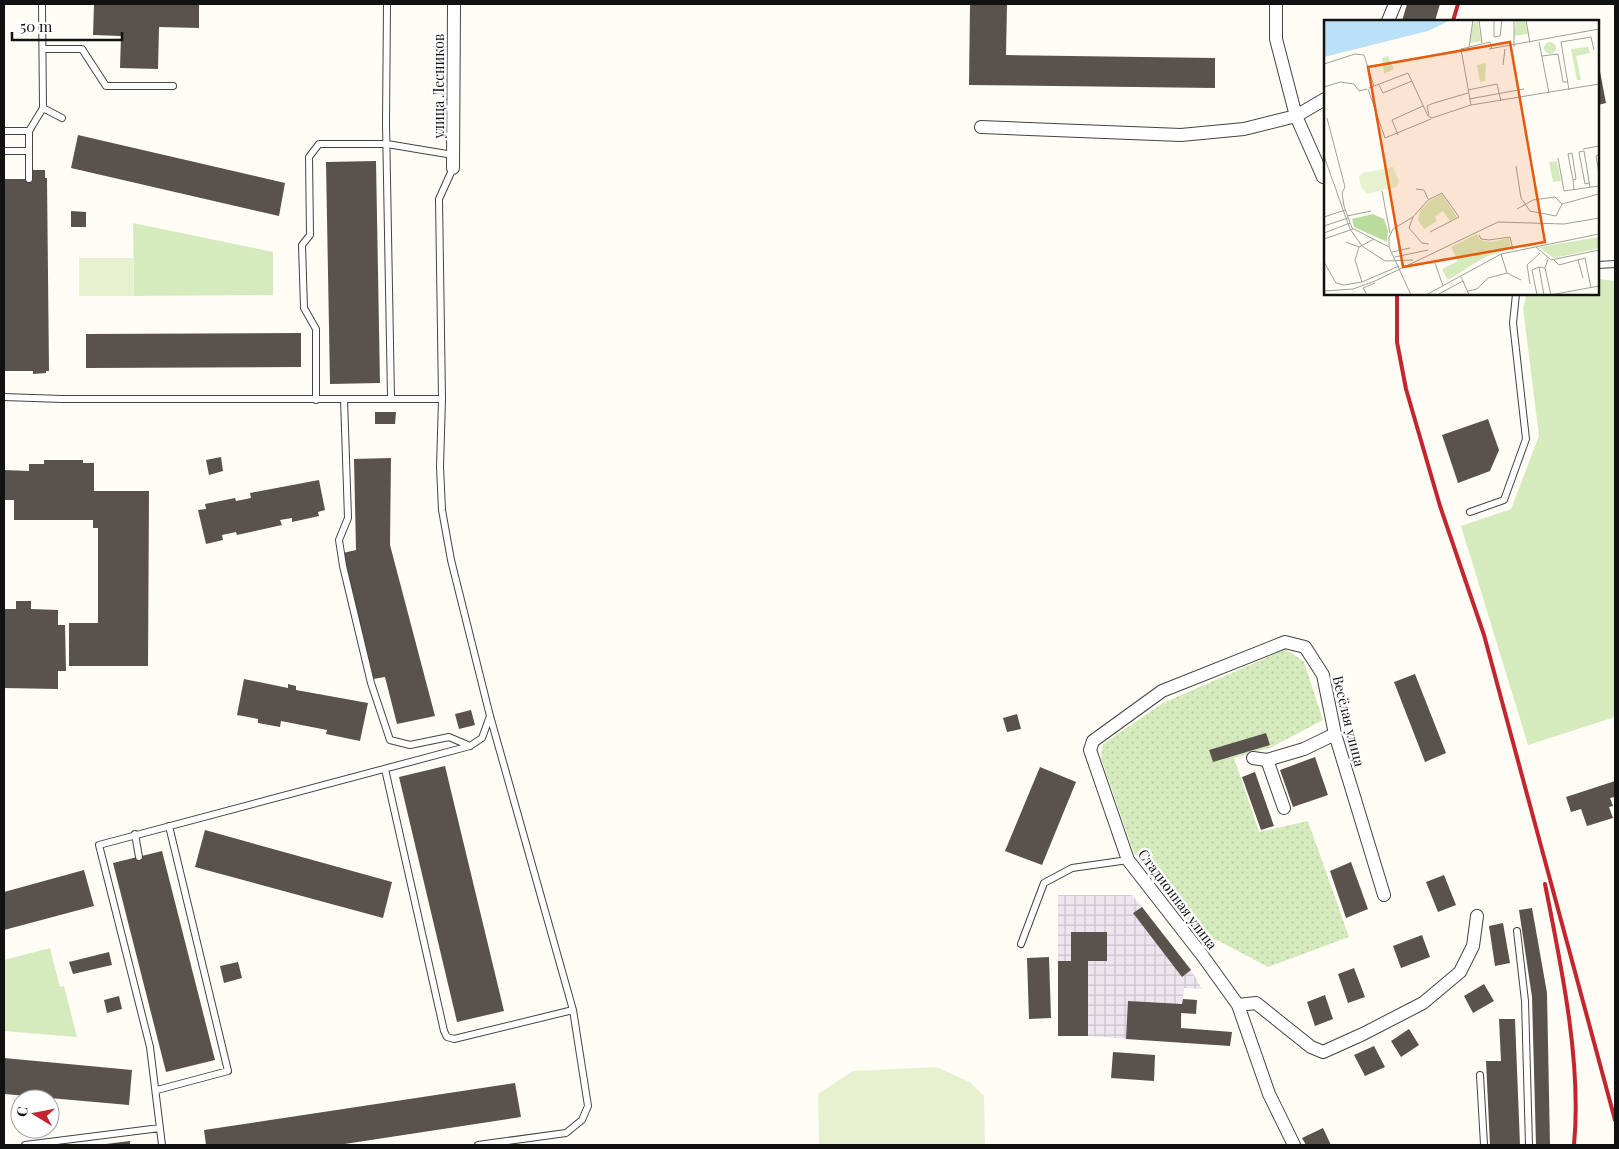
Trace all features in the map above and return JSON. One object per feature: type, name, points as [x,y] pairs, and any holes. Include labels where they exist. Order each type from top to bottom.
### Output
[{"type":"street","name":"улица Лесников","points":[[453,168],[454,4]]},
{"type":"street","points":[[1276,4],[1276,39],[1296,116],[1323,177]]},
{"type":"street","points":[[1388,20],[1395,4]]},
{"type":"street","points":[[981,127],[1181,135],[1244,129],[1296,116],[1324,100]]},
{"type":"street","name":"Весёлая улица","points":[[1162,691],[1285,642],[1305,647],[1323,675],[1335,734],[1384,895]]},
{"type":"street","name":"Стадионная улица","points":[[1162,691],[1093,741],[1090,750],[1128,860],[1202,955],[1238,1005],[1269,1094],[1294,1145]]},
{"type":"street","points":[[1253,758],[1268,760],[1304,749],[1335,734]]},
{"type":"street","points":[[1268,760],[1284,808]]},
{"type":"street","points":[[1238,1005],[1256,1003],[1311,1047],[1323,1052],[1423,1003],[1460,972],[1473,946],[1477,916]]},
{"type":"lane","points":[[29,179],[29,131],[43,108],[42,4]]},
{"type":"lane","points":[[387,4],[391,398]]},
{"type":"lane","points":[[43,49],[82,49],[106,86],[173,86]]},
{"type":"lane","points":[[43,108],[62,118]]},
{"type":"lane","points":[[4,131],[29,131]]},
{"type":"lane","points":[[316,400],[316,328],[304,308],[302,245],[310,235],[309,157],[319,144],[387,144],[453,155]]},
{"type":"lane","points":[[4,151],[29,151]]},
{"type":"lane","points":[[453,168],[439,199],[442,399],[440,468],[442,510],[451,560],[490,716],[573,1010],[588,1106],[582,1120],[566,1133],[478,1145]]},
{"type":"lane","points":[[1599,265],[1615,264]]},
{"type":"lane","points":[[1470,512],[1504,500],[1526,439],[1513,323],[1516,295]]},
{"type":"lane","points":[[4,397],[71,399],[442,399]]},
{"type":"lane","points":[[344,399],[348,518],[339,540],[343,566],[371,683],[390,740],[410,745],[449,737],[470,746]]},
{"type":"lane","points":[[162,1145],[150,1047],[99,845],[470,746],[482,738],[490,716]]},
{"type":"lane","points":[[385,769],[444,1031],[447,1037],[454,1039],[573,1010]]},
{"type":"lane","points":[[156,1090],[228,1071],[169,826]]},
{"type":"lane","points":[[135,834],[139,857]]},
{"type":"lane","points":[[1021,944],[1044,883],[1072,868],[1128,860]]},
{"type":"lane","points":[[1517,931],[1525,1001],[1530,1145]]},
{"type":"lane","points":[[1480,1075],[1484,1145]]},
{"type":"lane","points":[[25,1145],[160,1128]]},
{"type":"shaded area","points":[[1058,895],[1132,895],[1142,907],[1191,970],[1202,989],[1184,988],[1180,1042],[1058,1036]]},
{"type":"green space","points":[[133,223],[273,252],[273,295],[134,296]]},
{"type":"green space","points":[[79,258],[133,258],[134,296],[79,296]]},
{"type":"green space","points":[[1599,279],[1615,281],[1615,717],[1528,745],[1461,526],[1511,509],[1539,436],[1523,308],[1527,295],[1599,295]]},
{"type":"green space","points":[[1286,649],[1304,662],[1323,720],[1272,747],[1234,758],[1259,832],[1308,821],[1349,937],[1268,967],[1219,941],[1202,938],[1134,853],[1101,758],[1103,744],[1163,703]]},
{"type":"green space","points":[[50,948],[60,987],[64,986],[77,1037],[4,1031],[4,960]]},
{"type":"green space","points":[[936,1067],[970,1082],[984,1096],[985,1145],[819,1145],[818,1094],[853,1071]]},
{"type":"building","points":[[94,4],[199,4],[199,28],[159,27],[158,69],[120,68],[121,36],[93,35]]},
{"type":"building","points":[[970,4],[1007,4],[1006,55],[1215,58],[1215,88],[969,85]]},
{"type":"building","points":[[1407,4],[1440,4],[1435,20],[1402,20]]},
{"type":"building","points":[[1599,66],[1606,103],[1599,105]]},
{"type":"building","points":[[78,135],[285,183],[279,216],[71,168]]},
{"type":"building","points":[[376,161],[380,383],[330,384],[326,162]]},
{"type":"building","points":[[31,170],[45,170],[45,178],[47,178],[49,371],[33,374],[33,371],[4,371],[4,179],[31,179]]},
{"type":"building","points":[[71,211],[86,212],[86,227],[71,227]]},
{"type":"building","points":[[301,333],[301,367],[86,368],[86,334]]},
{"type":"building","points":[[375,412],[396,412],[395,424],[375,424]]},
{"type":"building","points":[[1488,419],[1499,450],[1490,471],[1458,483],[1442,435]]},
{"type":"building","points":[[221,457],[223,471],[209,475],[206,460]]},
{"type":"building","points":[[391,458],[390,545],[435,716],[397,724],[385,677],[373,679],[343,553],[356,550],[354,459]]},
{"type":"building","points":[[44,460],[83,460],[83,463],[94,463],[94,491],[149,491],[148,666],[69,666],[69,623],[98,623],[98,528],[93,528],[93,520],[14,520],[14,500],[4,500],[4,470],[29,471],[29,464],[44,464]]},
{"type":"building","points":[[319,480],[325,510],[318,512],[319,516],[292,522],[292,518],[280,520],[282,525],[237,535],[236,532],[222,535],[223,540],[206,544],[198,510],[206,509],[205,504],[235,498],[236,501],[251,498],[250,493]]},
{"type":"building","points":[[16,601],[31,601],[31,609],[58,610],[58,625],[65,625],[66,671],[58,671],[58,689],[4,688],[4,609],[16,609]]},
{"type":"building","points":[[1415,674],[1446,753],[1425,762],[1394,682]]},
{"type":"building","points":[[244,679],[288,688],[288,684],[296,686],[296,690],[368,703],[360,741],[326,734],[327,730],[281,721],[280,727],[258,723],[258,719],[237,715]]},
{"type":"building","points":[[471,710],[475,725],[459,729],[455,714]]},
{"type":"building","points":[[1017,714],[1021,729],[1007,732],[1003,718]]},
{"type":"building","points":[[1266,733],[1270,745],[1213,762],[1209,750]]},
{"type":"building","points":[[1315,757],[1328,795],[1293,807],[1280,770]]},
{"type":"building","points":[[445,766],[504,1011],[457,1022],[399,777]]},
{"type":"building","points":[[1040,767],[1076,782],[1042,865],[1005,851]]},
{"type":"building","points":[[1255,772],[1274,826],[1261,830],[1242,777]]},
{"type":"building","points":[[1615,781],[1615,797],[1610,798],[1613,806],[1609,807],[1613,818],[1587,826],[1581,809],[1571,812],[1566,797]]},
{"type":"building","points":[[205,830],[392,882],[383,918],[195,867]]},
{"type":"building","points":[[162,851],[215,1060],[166,1072],[113,863]]},
{"type":"building","points":[[1351,862],[1368,909],[1346,918],[1330,871]]},
{"type":"building","points":[[84,870],[94,906],[4,930],[4,892]]},
{"type":"building","points":[[1444,875],[1456,905],[1438,912],[1426,882]]},
{"type":"building","points":[[1142,907],[1191,970],[1182,977],[1133,913]]},
{"type":"building","points":[[1532,908],[1547,993],[1550,1145],[1536,1145],[1532,997],[1519,910]]},
{"type":"building","points":[[1503,923],[1510,963],[1495,966],[1489,926]]},
{"type":"building","points":[[1071,932],[1107,932],[1107,961],[1088,961],[1088,1036],[1058,1036],[1058,961],[1071,961]]},
{"type":"building","points":[[1422,935],[1430,957],[1401,968],[1393,946]]},
{"type":"building","points":[[109,952],[112,965],[73,974],[69,962]]},
{"type":"building","points":[[1049,957],[1051,1018],[1029,1019],[1027,958]]},
{"type":"building","points":[[238,962],[242,978],[224,983],[220,966]]},
{"type":"building","points":[[1354,968],[1365,997],[1348,1003],[1338,974]]},
{"type":"building","points":[[1484,984],[1494,1001],[1473,1013],[1464,996]]},
{"type":"building","points":[[1325,995],[1333,1019],[1315,1026],[1307,1002]]},
{"type":"building","points":[[119,996],[122,1009],[107,1013],[104,1000]]},
{"type":"building","points":[[1183,999],[1197,1000],[1196,1014],[1181,1013],[1181,1028],[1232,1032],[1230,1046],[1126,1039],[1128,1001],[1182,1004]]},
{"type":"building","points":[[1499,1019],[1515,1019],[1520,1145],[1490,1145],[1486,1061],[1501,1061]]},
{"type":"building","points":[[1409,1029],[1419,1045],[1401,1057],[1391,1041]]},
{"type":"building","points":[[1374,1046],[1385,1067],[1365,1076],[1354,1055]]},
{"type":"building","points":[[1113,1052],[1155,1055],[1154,1081],[1111,1078]]},
{"type":"building","points":[[4,1058],[132,1070],[129,1105],[60,1099],[60,1089],[10,1089],[10,1095],[4,1094]]},
{"type":"building","points":[[515,1083],[521,1117],[338,1145],[206,1145],[204,1130]]},
{"type":"building","points":[[1323,1128],[1331,1145],[1306,1145],[1302,1138]]},
{"type":"building","points":[[130,1141],[130,1145],[106,1145],[106,1144]]},
{"type":"railway","points":[[1453,20],[1458,4]]},
{"type":"railway","points":[[1397,295],[1397,342],[1406,389],[1440,506],[1484,635],[1615,1120]]},
{"type":"railway","points":[[1545,884],[1573,1048],[1576,1114],[1574,1145]]}]
